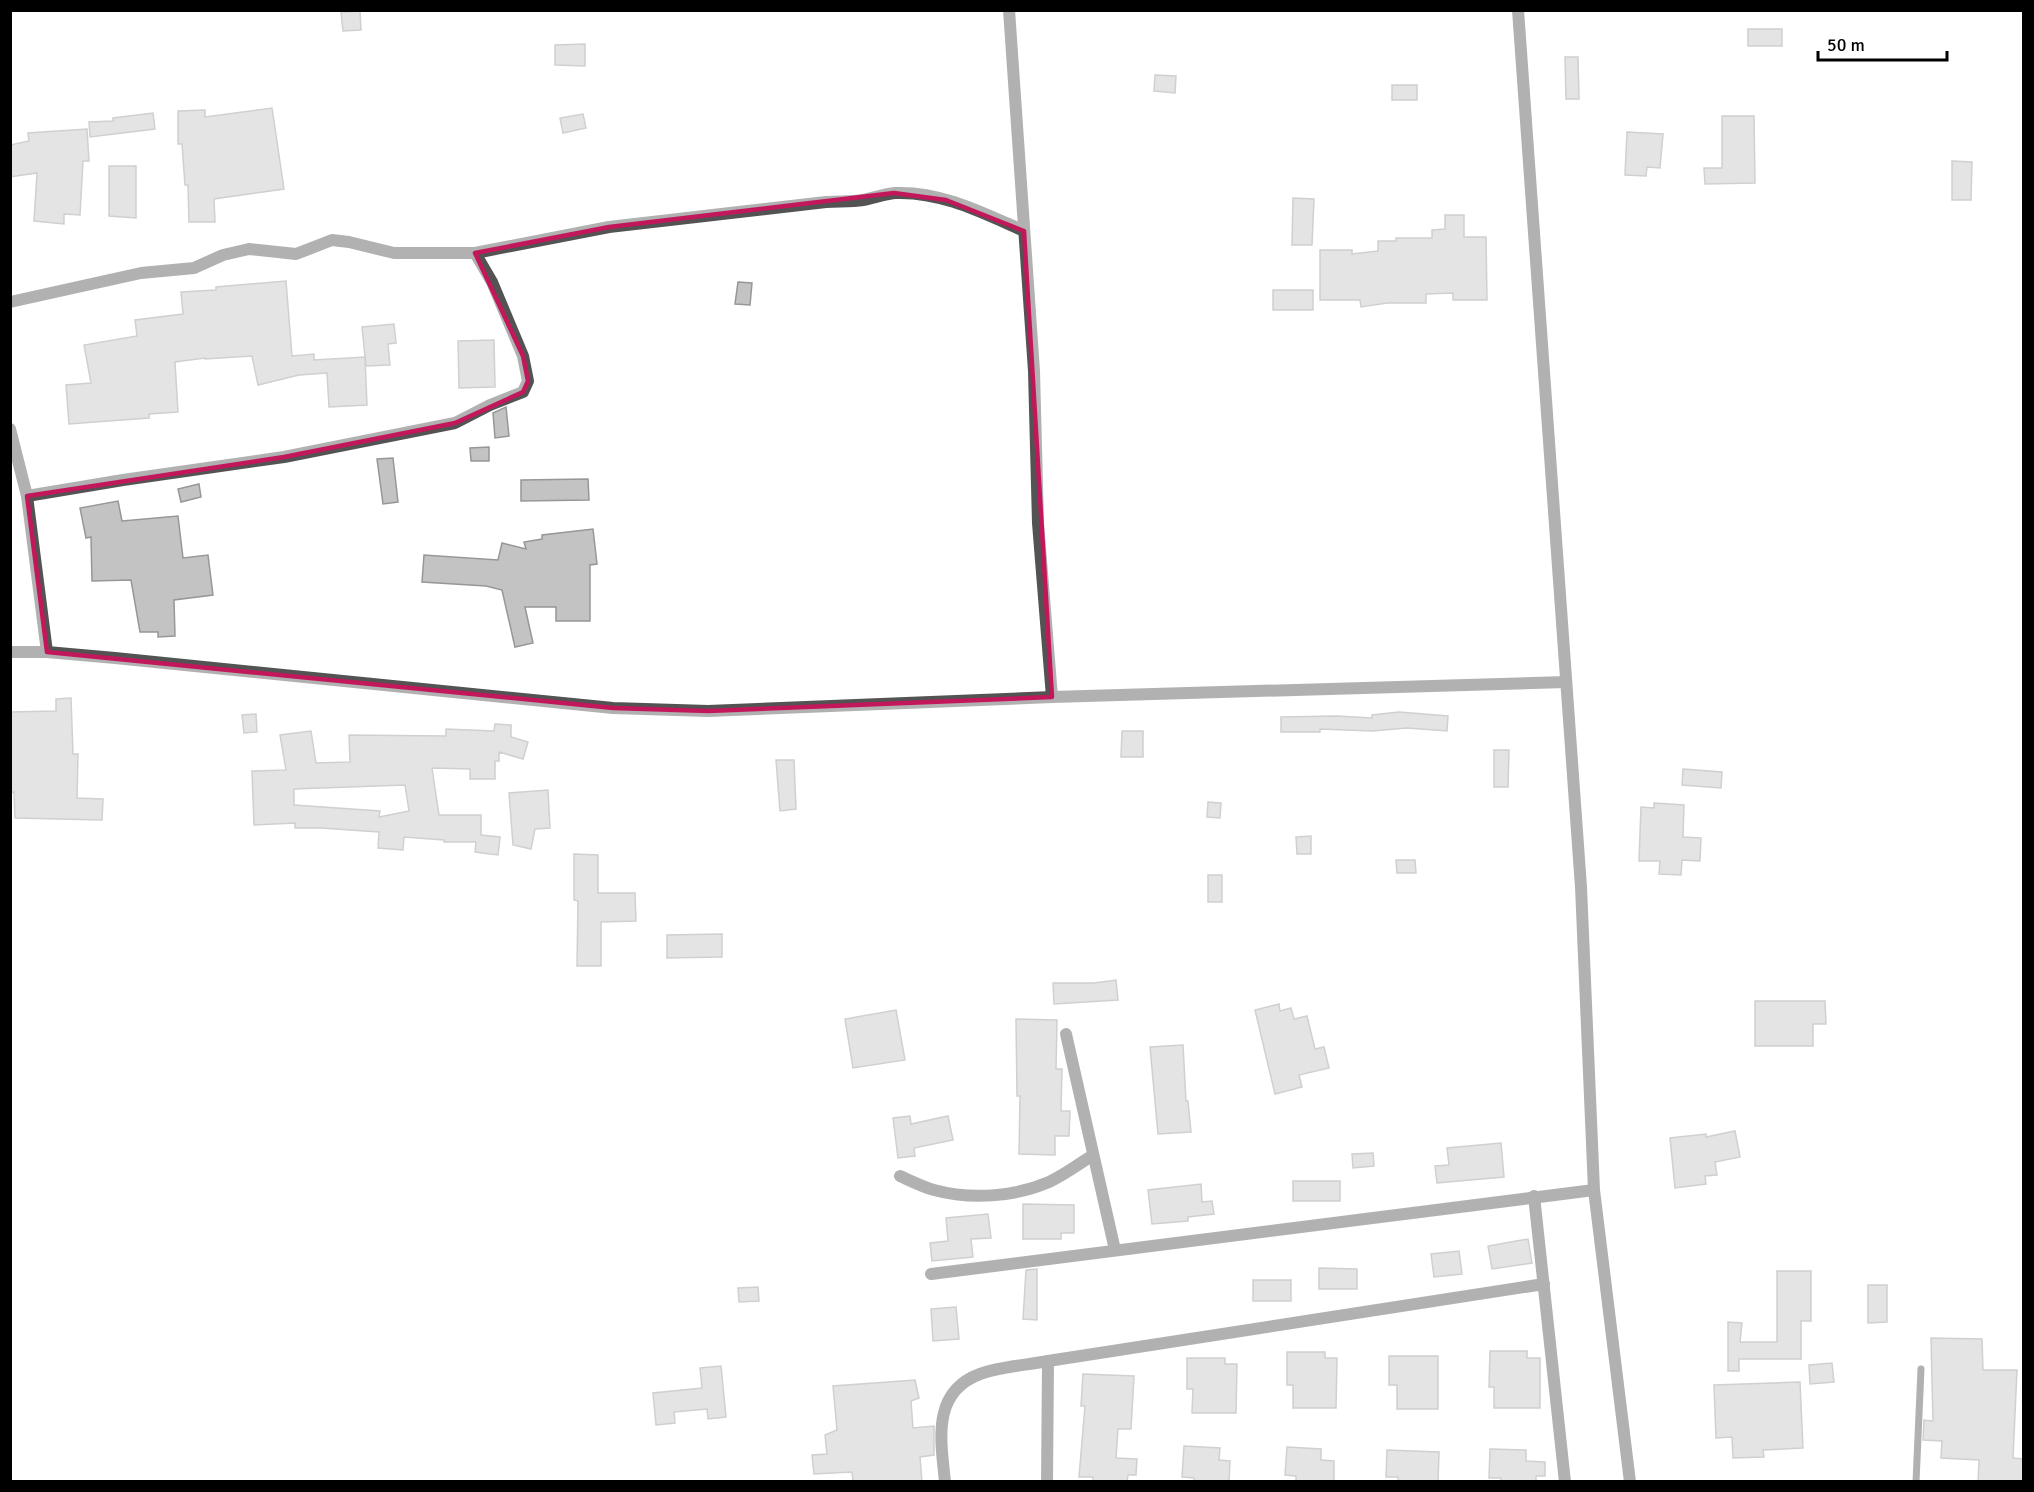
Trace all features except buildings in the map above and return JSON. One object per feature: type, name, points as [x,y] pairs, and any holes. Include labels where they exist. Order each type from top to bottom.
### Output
[{"type":"street","points":[[1010,10],[1034,371],[1038,523],[1052,697]]},
{"type":"street","points":[[1518,10],[1581,887],[1594,1190],[1630,1482]]},
{"type":"street","points":[[10,302],[141,273],[194,268],[223,255],[249,249],[296,254],[332,240],[394,253],[475,253],[609,227],[826,202],[861,201],[894,193],[923,195],[946,200],[972,208],[1024,231]]},
{"type":"street","points":[[27,496],[284,457],[455,423],[490,405],[523,392],[528,381],[523,356],[492,282],[475,253]]},
{"type":"street","points":[[10,429],[27,496],[47,652]]},
{"type":"street","points":[[10,652],[47,652],[613,708],[708,711],[1052,697],[1566,682]]},
{"type":"street","points":[[1066,1034],[1115,1250]]},
{"type":"street","points":[[900,1176],[933,1190],[970,1196],[1002,1194],[1028,1190],[1050,1182],[1093,1155]]},
{"type":"street","points":[[931,1274],[1594,1190]]},
{"type":"street","points":[[1534,1196],[1565,1482]]},
{"type":"street","points":[[945,1482],[941,1440],[944,1409],[955,1388],[980,1374],[1048,1361],[1544,1284]]},
{"type":"street","points":[[1047,1482],[1048,1361]]},
{"type":"lane","points":[[1916,1482],[1921,1369]]},
{"type":"highlighted area","points":[[894,193],[946,200],[1024,231],[1052,697],[708,711],[613,708],[47,652],[27,496],[284,457],[455,423],[523,392],[528,381],[523,356],[475,253],[609,227]]}]
